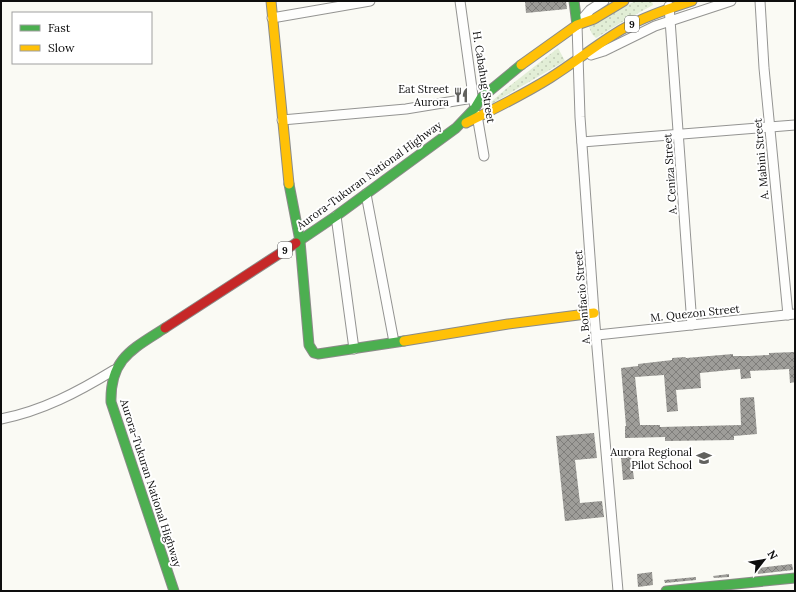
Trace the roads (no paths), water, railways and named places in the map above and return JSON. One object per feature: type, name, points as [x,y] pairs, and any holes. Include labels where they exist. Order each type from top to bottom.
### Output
[{"type":"main road","points":[[271,1],[288,176],[300,241],[309,344],[314,353],[318,354],[354,349],[508,324],[594,313]]},
{"type":"main road","name":"A. Bonifacio Street","points":[[574,1],[577,25]]},
{"type":"main road","name":"Aurora-Tukuran National Highway","points":[[477,112],[481,98],[535,54],[577,25],[594,19],[624,1]]},
{"type":"main road","name":"Aurora-Tukuran National Highway","points":[[174,591],[110,402],[110,391],[114,370],[126,355],[300,241],[477,112],[548,79],[579,59],[600,43],[669,4],[692,1]]},
{"type":"main road","points":[[666,591],[795,578]]},
{"type":"street","points":[[272,18],[370,1]]},
{"type":"street","name":"H. Cabahug Street","points":[[460,1],[473,98],[477,112],[484,156]]},
{"type":"street","name":"Aurora-Tukuran National Highway","points":[[577,25],[590,10],[604,1]]},
{"type":"street","name":"Aurora-Tukuran National Highway","points":[[579,59],[604,51],[655,26],[732,1]]},
{"type":"street","name":"A. Mabini Street","points":[[760,1],[770,127],[791,314]]},
{"type":"street","name":"A. Ceniza Street","points":[[669,4],[692,325]]},
{"type":"street","name":"A. Bonifacio Street","points":[[577,25],[580,117],[594,313],[618,591]]},
{"type":"street","points":[[282,120],[406,109],[473,98]]},
{"type":"street","points":[[582,142],[795,125]]},
{"type":"street","points":[[366,194],[394,342]]},
{"type":"street","points":[[336,216],[354,349]]},
{"type":"street","name":"M. Quezon Street","points":[[597,335],[791,314]]},
{"type":"street","points":[[1,419],[20,415],[44,407],[73,394],[114,370]]},
{"type":"place","name":"Eat Street Aurora","points":[[461,95]]},
{"type":"place","name":"Aurora Regional Pilot School","points":[[704,458]]}]
